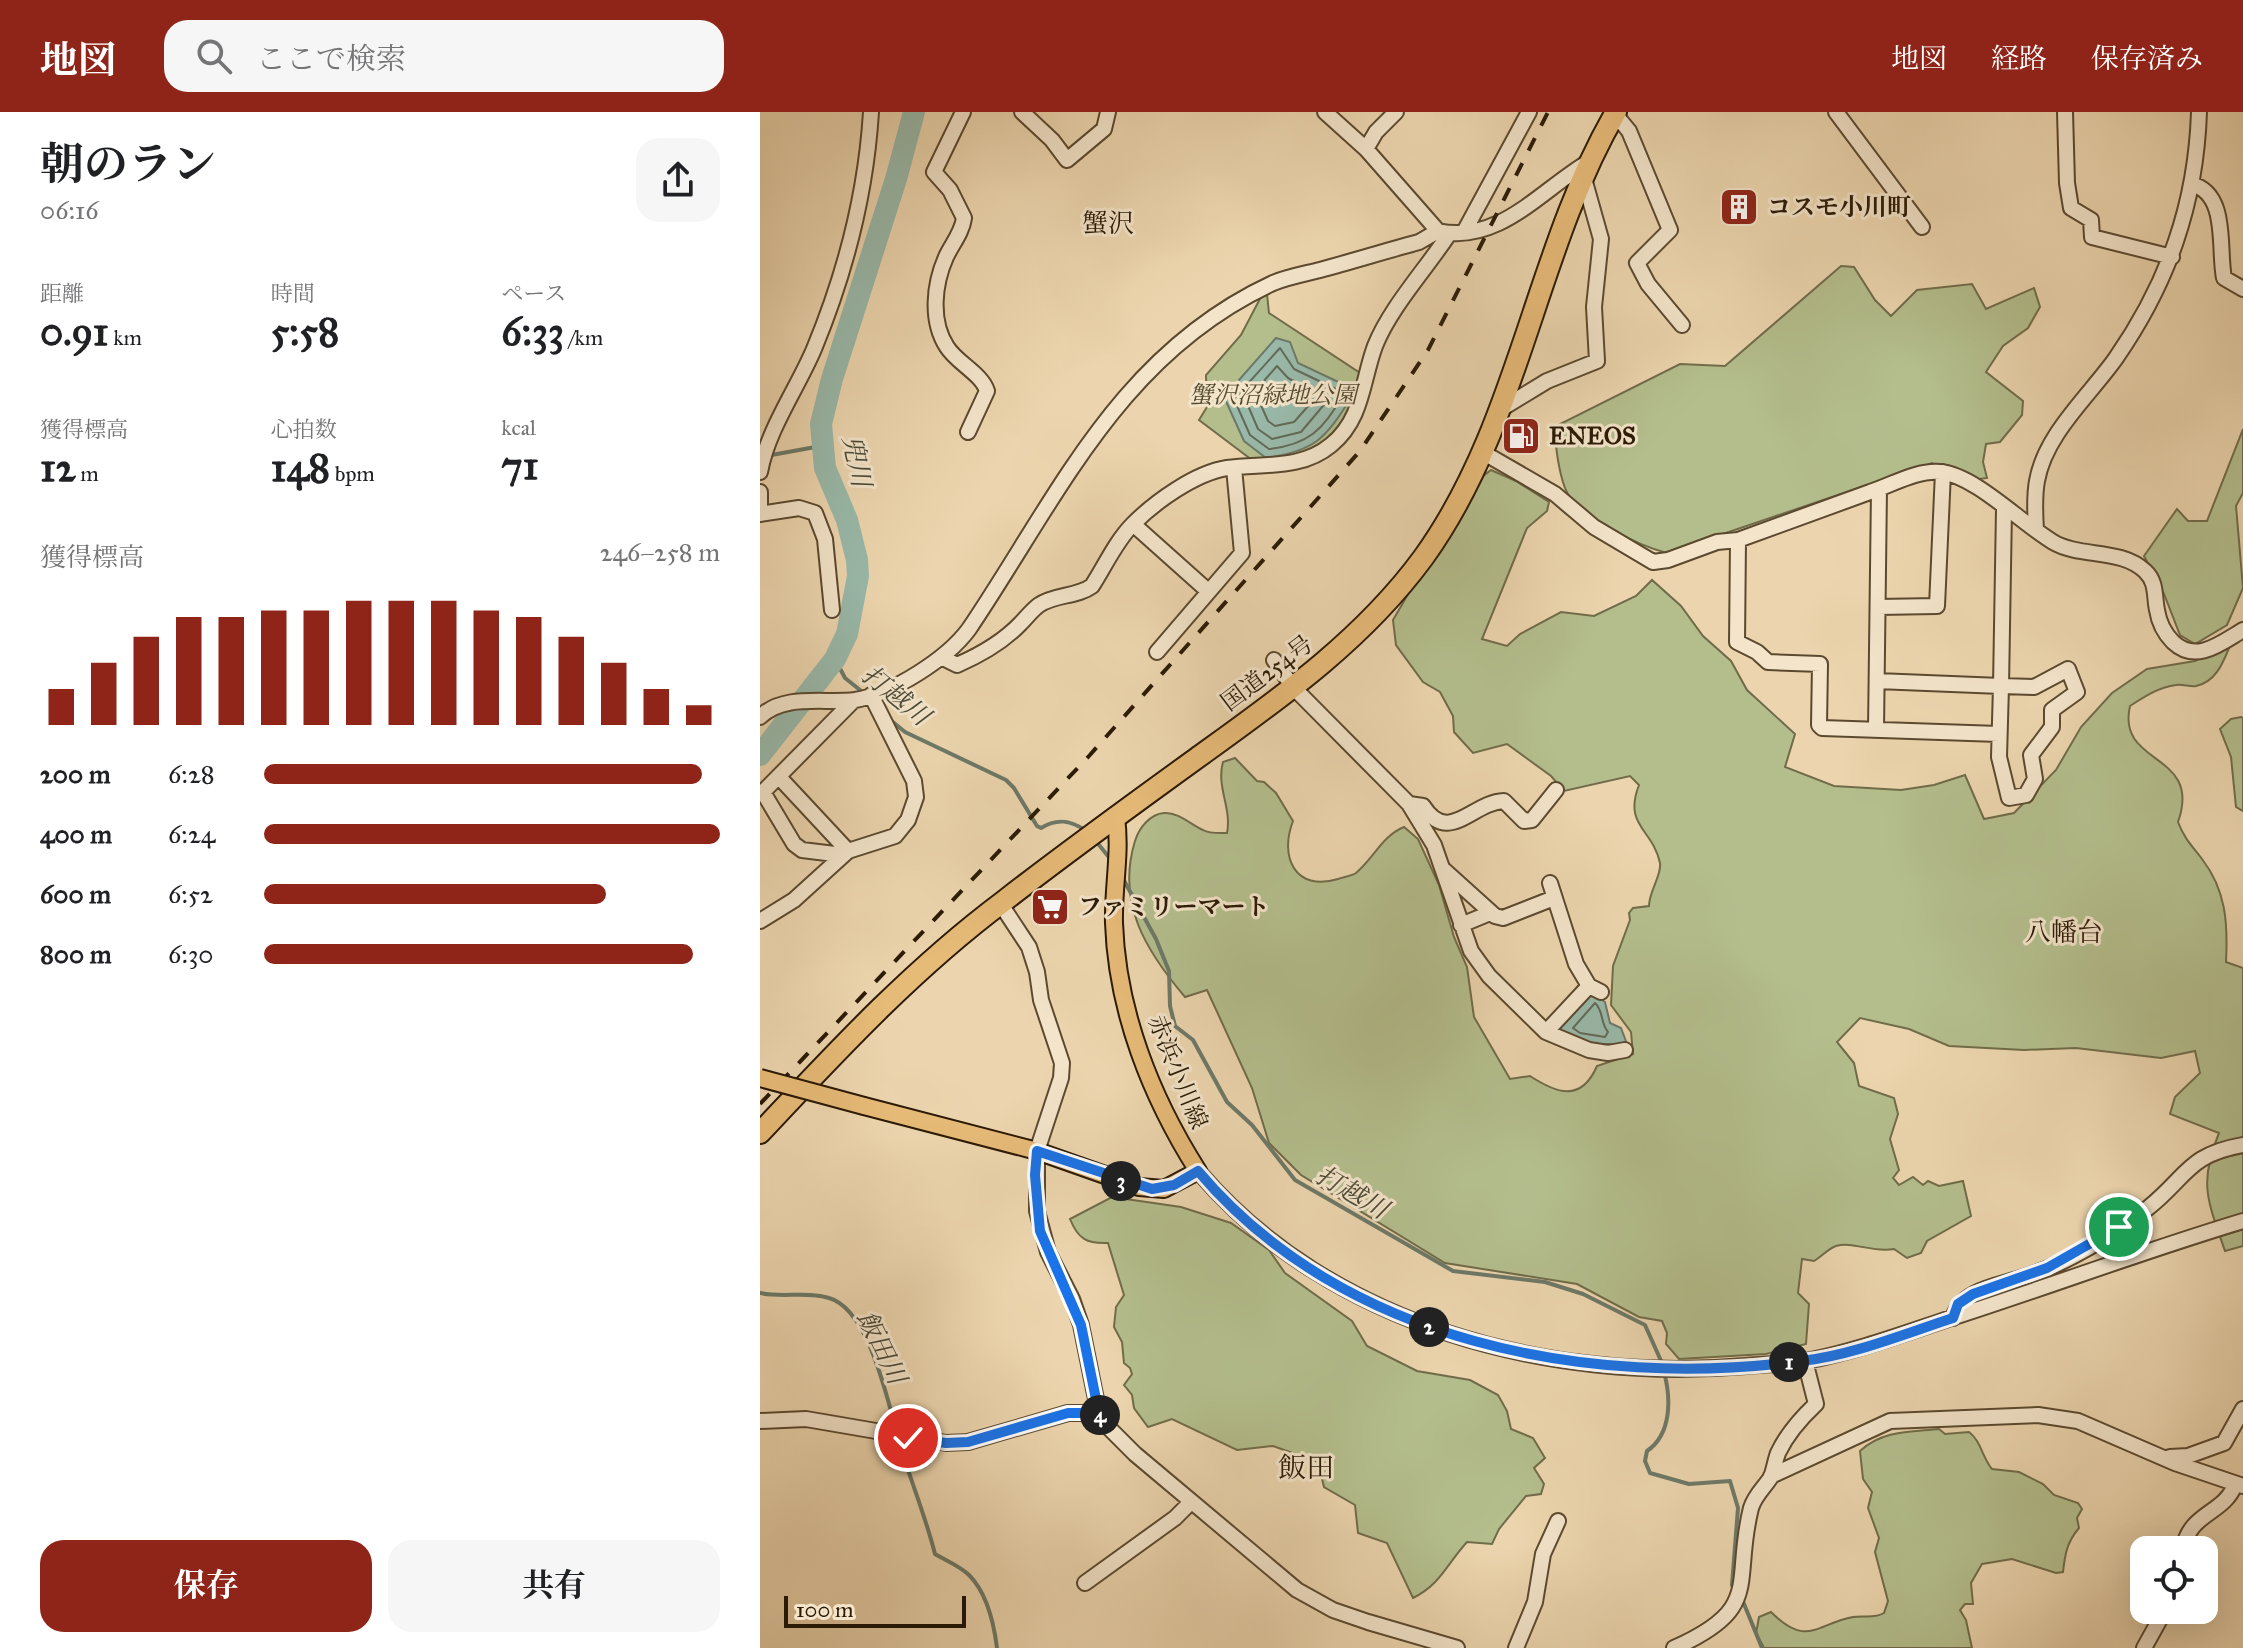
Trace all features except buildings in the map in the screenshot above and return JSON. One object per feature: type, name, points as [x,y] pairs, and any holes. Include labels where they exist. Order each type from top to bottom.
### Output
[{"type":"highway","name":"国道254号","points":[[760,1133],[887,1000],[1000,903],[1293,687],[1352,639],[1398,590],[1424,557],[1484,453],[1586,168],[1616,113]]},
{"type":"main road","name":"赤浜小川線","points":[[1116,818],[1114,920],[1127,1008],[1138,1047],[1168,1120],[1198,1171]]},
{"type":"main road","points":[[760,1078],[1037,1151],[1152,1189],[1174,1185],[1198,1171]]},
{"type":"street","points":[[760,472],[765,441],[814,350],[850,241],[866,169],[871,112]]},
{"type":"street","points":[[963,112],[934,172],[950,190],[964,218],[939,274],[936,296],[940,332],[955,358],[981,380],[987,391],[968,432]]},
{"type":"street","points":[[1022,112],[1052,140],[1067,160],[1104,129],[1108,112]]},
{"type":"street","points":[[1325,112],[1450,232]]},
{"type":"street","points":[[1366,149],[1376,132],[1396,112]]},
{"type":"street","points":[[943,658],[957,665],[970,659],[998,643],[1037,606],[1085,591],[1092,586],[1133,524],[1198,478],[1234,468],[1316,457],[1344,433],[1359,406],[1375,346],[1529,112]]},
{"type":"street","points":[[1836,112],[1922,227]]},
{"type":"street","points":[[2065,112],[2067,183],[2071,208],[2091,220],[2092,237],[2172,257]]},
{"type":"street","points":[[2036,530],[2037,478],[2043,462],[2069,416],[2115,359],[2180,237],[2191,184],[2199,112]]},
{"type":"street","points":[[1616,113],[1629,131],[1670,230],[1637,263],[1648,284],[1682,325]]},
{"type":"street","points":[[760,717],[772,707],[788,703],[854,700],[871,695],[943,658],[969,629],[1105,419],[1134,384],[1195,327],[1219,311],[1276,282],[1523,211],[1565,176],[1586,168],[1601,239],[1594,307],[1594,340],[1599,356],[1597,361],[1547,381],[1501,409]]},
{"type":"street","points":[[2191,184],[2207,191],[2213,203],[2219,222],[2224,278],[2243,289]]},
{"type":"street","points":[[1484,453],[1555,494],[1594,527],[1653,562],[1668,560],[1717,542],[1738,540],[1927,472],[1943,472],[1978,486],[2004,509],[2055,544],[2118,558],[2143,568],[2155,585],[2157,612],[2163,632],[2177,646],[2191,653],[2205,651],[2243,630]]},
{"type":"street","points":[[1157,652],[1242,553],[1234,468]]},
{"type":"street","points":[[1878,607],[1937,606],[1943,472]]},
{"type":"street","points":[[1876,730],[1879,489]]},
{"type":"street","points":[[760,492],[760,514],[799,508],[815,513],[825,539],[832,610]]},
{"type":"street","points":[[1877,681],[2001,686],[2034,687],[2068,669],[2077,692],[2052,710],[2052,727],[2031,755],[2035,779],[2026,795],[2009,798],[1999,757],[2001,686],[2004,509]]},
{"type":"street","points":[[1133,524],[1208,591]]},
{"type":"street","points":[[1738,540],[1737,642],[1757,652],[1768,662],[1820,664],[1819,725],[1822,728],[1999,734]]},
{"type":"street","points":[[1274,660],[1293,687],[1409,804],[1434,845],[1471,951],[1489,976],[1546,1032],[1589,1050],[1608,1053],[1625,1050]]},
{"type":"street","points":[[760,921],[794,900],[846,853],[895,836],[908,820],[916,797],[910,768],[874,707],[871,695]]},
{"type":"street","points":[[846,853],[802,850],[794,844],[763,792],[854,700]]},
{"type":"street","points":[[779,777],[846,853]]},
{"type":"street","points":[[1409,804],[1423,806],[1435,821],[1453,823],[1486,804],[1504,801],[1524,821],[1532,820],[1556,790]]},
{"type":"street","points":[[1444,870],[1490,913],[1503,918],[1552,890],[1576,964],[1595,989],[1546,1032]]},
{"type":"street","points":[[1000,903],[1029,947],[1041,1000],[1062,1063],[1061,1078],[1037,1151],[1035,1175],[1040,1231],[1081,1325],[1100,1419]]},
{"type":"street","points":[[1461,925],[1490,913]]},
{"type":"street","points":[[1953,1318],[1964,1299],[2047,1268],[2119,1227],[2153,1204],[2204,1155],[2243,1145]]},
{"type":"street","points":[[1198,1171],[1215,1191],[1291,1256],[1334,1284],[1379,1307],[1434,1329],[1548,1358],[1671,1371],[1805,1361],[1869,1345],[2243,1221]]},
{"type":"street","points":[[2006,1283],[2012,1299]]},
{"type":"street","points":[[1674,1648],[1701,1636],[1733,1607],[1744,1581],[1747,1530],[1753,1501],[1771,1476],[1776,1456],[1786,1438],[1816,1404],[1805,1361]]},
{"type":"street","points":[[2161,1457],[2188,1456],[2224,1443],[2243,1409]]},
{"type":"street","points":[[760,1421],[806,1419],[946,1443],[968,1442],[1068,1413],[1083,1413],[1100,1419],[1135,1454],[1271,1571],[1315,1601],[1423,1643],[1457,1648]]},
{"type":"street","points":[[1771,1476],[1878,1425],[1903,1420],[2057,1416],[2103,1430],[2161,1457],[2239,1485],[2228,1498],[2194,1522],[2186,1536]]},
{"type":"street","points":[[1085,1583],[1175,1518],[1191,1502]]},
{"type":"street","points":[[1516,1648],[1535,1602],[1543,1554],[1558,1521]]},
{"type":"street","points":[[2144,1648],[2157,1624]]},
{"type":"green space","points":[[1841,266],[1854,267],[1875,300],[1891,316],[1917,290],[1972,284],[1986,309],[2034,288],[2040,307],[2028,328],[2003,346],[1986,372],[2023,401],[2022,415],[2000,442],[1986,444],[1983,462],[1987,478],[1972,480],[1932,463],[1667,553],[1610,528],[1571,499],[1561,473],[1554,427],[1680,364],[1725,366]]},
{"type":"green space","name":"蟹沢沼緑地公園","points":[[1267,294],[1269,313],[1363,375],[1343,426],[1312,454],[1281,460],[1252,460],[1199,420],[1207,407],[1206,375],[1241,335],[1262,295]]},
{"type":"green space","points":[[2243,429],[2243,493],[2236,506],[2243,588],[2227,625],[2195,644],[2180,635],[2164,594],[2144,556],[2177,509],[2188,521],[2207,521]]},
{"type":"green space","points":[[1491,470],[1516,481],[1549,502],[1547,511],[1527,528],[1482,639],[1507,646],[1520,634],[1561,612],[1594,616],[1636,596],[1652,580],[1681,606],[1703,636],[1731,661],[1747,690],[1795,734],[1785,767],[1834,786],[1901,790],[1934,785],[1965,775],[1984,819],[2014,813],[2056,770],[2081,727],[2112,693],[2147,669],[2195,661],[2231,643],[2219,669],[2203,684],[2170,686],[2130,706],[2129,726],[2135,740],[2170,770],[2179,782],[2183,799],[2178,822],[2210,871],[2221,895],[2226,920],[2226,962],[2243,968],[2243,1246],[2225,1251],[2210,1205],[2207,1180],[2219,1133],[2170,1114],[2175,1097],[2200,1073],[2195,1051],[2161,1058],[2076,1048],[2024,1050],[1949,1046],[1909,1029],[1860,1018],[1837,1042],[1854,1063],[1859,1086],[1894,1098],[1898,1114],[1890,1139],[1899,1170],[1893,1178],[1899,1185],[1913,1177],[1923,1185],[1928,1181],[1939,1186],[1963,1181],[1971,1216],[1927,1241],[1921,1253],[1907,1258],[1894,1249],[1842,1245],[1833,1247],[1814,1261],[1802,1259],[1798,1293],[1809,1304],[1806,1344],[1766,1354],[1679,1359],[1666,1344],[1667,1333],[1662,1321],[1639,1317],[1577,1284],[1445,1263],[1301,1175],[1269,1143],[1252,1088],[1207,990],[1185,997],[1171,980],[1138,925],[1129,885],[1135,841],[1142,827],[1154,816],[1169,813],[1206,831],[1227,833],[1228,815],[1221,771],[1223,762],[1235,758],[1257,781],[1264,782],[1276,793],[1293,821],[1288,847],[1294,868],[1301,876],[1323,882],[1354,874],[1390,836],[1404,827],[1418,839],[1439,885],[1454,937],[1467,967],[1474,1017],[1510,1079],[1530,1076],[1558,1090],[1576,1090],[1591,1078],[1597,1066],[1633,1054],[1631,1032],[1611,1005],[1613,966],[1630,920],[1629,913],[1633,908],[1649,906],[1660,868],[1656,852],[1637,819],[1635,799],[1639,785],[1630,776],[1564,791],[1551,776],[1507,744],[1473,753],[1454,732],[1453,716],[1440,692],[1423,682],[1396,645],[1393,620],[1442,536],[1470,502],[1482,477]]},
{"type":"green space","points":[[2241,717],[2243,811],[2236,807],[2231,757],[2220,729],[2231,719]]},
{"type":"green space","points":[[1112,1197],[1181,1207],[1231,1223],[1269,1250],[1285,1273],[1352,1321],[1367,1346],[1417,1371],[1470,1380],[1498,1395],[1507,1411],[1511,1429],[1533,1438],[1545,1458],[1534,1468],[1544,1484],[1541,1494],[1526,1496],[1499,1529],[1492,1544],[1467,1542],[1437,1580],[1413,1598],[1387,1543],[1358,1533],[1355,1505],[1324,1487],[1318,1462],[1273,1446],[1237,1450],[1172,1419],[1148,1427],[1134,1408],[1132,1395],[1124,1385],[1132,1374],[1124,1363],[1122,1342],[1114,1327],[1116,1307],[1124,1295],[1108,1243],[1084,1239],[1070,1219]]},
{"type":"green space","points":[[1939,1429],[1945,1434],[1969,1432],[1992,1469],[2019,1472],[2043,1484],[2054,1495],[2078,1503],[2082,1509],[2077,1518],[2079,1528],[2067,1548],[2063,1572],[2056,1573],[2012,1559],[1982,1564],[1971,1583],[1973,1604],[1965,1604],[1960,1610],[1966,1620],[1972,1648],[1764,1648],[1756,1633],[1759,1617],[1771,1612],[1783,1623],[1803,1631],[1812,1631],[1853,1617],[1884,1613],[1888,1601],[1875,1552],[1879,1538],[1868,1508],[1872,1492],[1863,1479],[1860,1451],[1887,1436]]},
{"type":"water","points":[[1276,338],[1290,342],[1298,363],[1349,387],[1351,398],[1334,424],[1317,441],[1296,451],[1266,458],[1244,441],[1224,397]]},
{"type":"water","points":[[1591,992],[1605,1002],[1610,1023],[1621,1028],[1627,1044],[1592,1044],[1560,1033],[1560,1027]]},
{"type":"waterway","name":"兜川","points":[[760,755],[835,659],[847,634],[858,576],[857,560],[847,520],[825,468],[821,424],[914,112]]},
{"type":"waterway","points":[[766,456],[821,446]]},
{"type":"waterway","name":"打越川","points":[[835,659],[845,678],[865,694]]},
{"type":"waterway","name":"打越川","points":[[888,718],[905,732],[1006,780],[1037,826],[1041,828],[1064,822],[1086,831]]},
{"type":"waterway","name":"打越川","points":[[1095,840],[1112,861]]},
{"type":"waterway","name":"打越川","points":[[1121,875],[1156,939],[1169,971],[1170,1006],[1175,1026],[1193,1040],[1227,1102],[1252,1125],[1295,1180],[1453,1271],[1545,1282],[1583,1294],[1645,1325],[1662,1363]]},
{"type":"waterway","name":"飯田川","points":[[760,1293],[821,1296],[843,1305],[865,1335],[896,1429]]},
{"type":"waterway","name":"打越川","points":[[1664,1372],[1668,1415],[1661,1435],[1647,1451],[1645,1461],[1650,1473],[1689,1484],[1730,1481],[1738,1508],[1732,1585],[1735,1589]]},
{"type":"waterway","name":"飯田川","points":[[898,1438],[935,1554],[969,1575],[981,1591],[989,1609],[997,1648]]},
{"type":"waterway","name":"打越川","points":[[1742,1599],[1762,1648]]},
{"type":"railway","points":[[760,1104],[1089,756],[1360,451],[1428,350],[1548,112]]},
{"type":"place","name":"コスモ小川町","points":[[1739,207]]},
{"type":"place","name":"ENEOS","points":[[1521,436]]},
{"type":"place","name":"ファミリーマート","points":[[1050,907]]},
{"type":"district","name":"蟹沢","points":[[1108,223]]},
{"type":"district","name":"八幡台","points":[[2064,932]]},
{"type":"district","name":"飯田","points":[[1306,1467]]},
{"type":"route","points":[[908,1438],[946,1443],[968,1442],[1068,1413],[1083,1413],[1100,1419],[1081,1325],[1040,1231],[1035,1175],[1037,1151],[1152,1189],[1164,1189],[1198,1171],[1215,1191],[1291,1256],[1334,1284],[1379,1307],[1434,1329],[1548,1358],[1671,1371],[1805,1361],[1869,1345],[1953,1318],[1958,1304],[1973,1294],[2030,1276],[2119,1227]]}]
